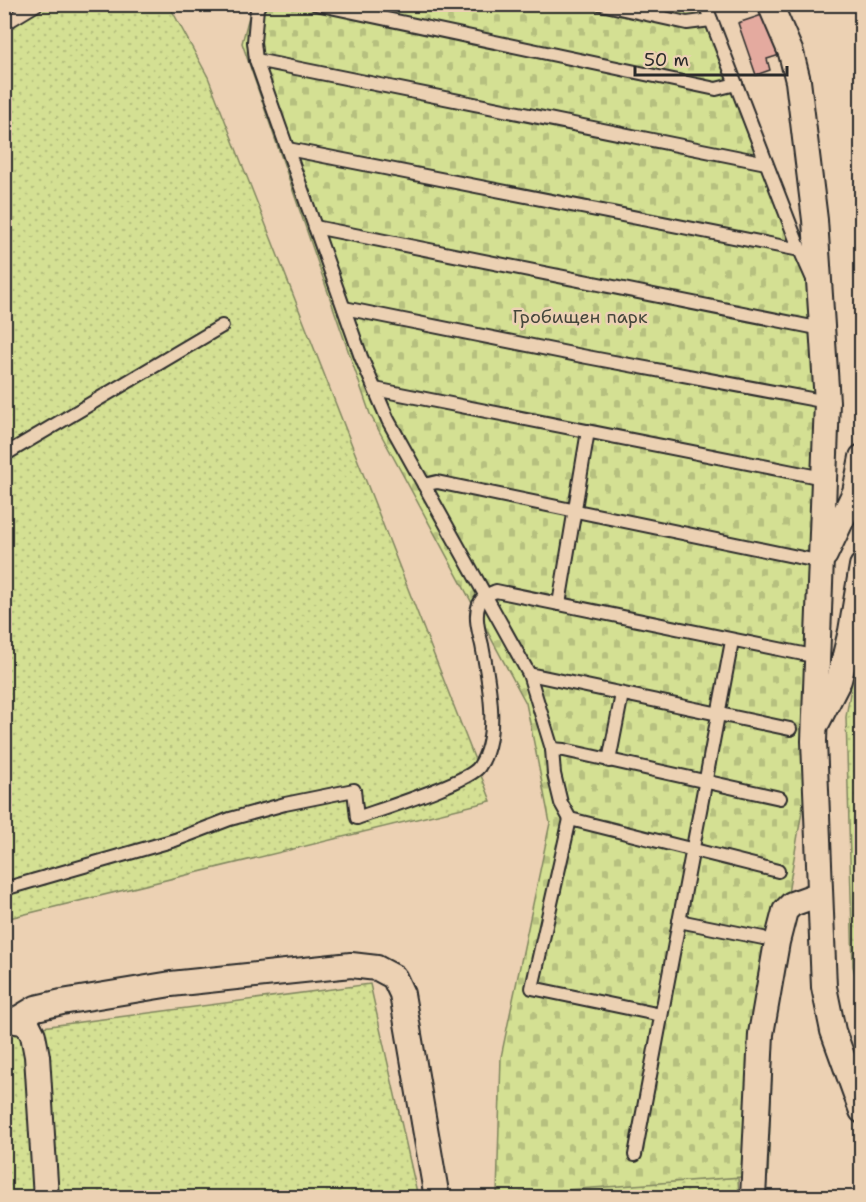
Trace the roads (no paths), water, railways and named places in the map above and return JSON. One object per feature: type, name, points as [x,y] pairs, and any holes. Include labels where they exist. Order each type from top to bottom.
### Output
[{"type":"street","points":[[770,4],[791,53],[798,81],[815,220],[826,402],[815,726],[824,987],[833,1031],[861,1111]]},
{"type":"street","points":[[822,562],[855,492],[861,457]]},
{"type":"street","points":[[815,726],[839,680],[851,631],[861,566]]},
{"type":"street","points":[[753,1197],[761,1034],[777,942],[785,911],[792,904],[820,894]]},
{"type":"street","points":[[10,1019],[36,1008],[62,1002],[171,984],[351,965],[377,968],[394,977],[402,994],[437,1197]]},
{"type":"street","points":[[10,1019],[27,1023],[33,1035],[37,1056],[46,1197]]},
{"type":"lane","points":[[4,24],[37,4]]},
{"type":"lane","points":[[260,4],[257,8],[254,42],[256,60],[375,389],[388,420],[529,675],[552,749],[554,774],[561,803],[570,819],[532,988],[661,1015]]},
{"type":"lane","points":[[316,4],[716,89],[736,84]]},
{"type":"lane","points":[[601,4],[687,23],[711,20]]},
{"type":"lane","points":[[705,4],[800,250],[819,290]]},
{"type":"lane","points":[[256,60],[766,163]]},
{"type":"lane","points":[[288,149],[800,250]]},
{"type":"lane","points":[[315,227],[822,329]]},
{"type":"lane","points":[[344,308],[826,402]]},
{"type":"lane","points":[[4,455],[222,326]]},
{"type":"lane","points":[[375,389],[823,478]]},
{"type":"lane","points":[[559,604],[588,431]]},
{"type":"lane","points":[[424,485],[437,482],[822,562]]},
{"type":"lane","points":[[4,889],[175,840],[230,819],[285,804],[354,790],[357,818],[461,780],[479,768],[490,732],[491,701],[478,626],[478,606],[485,595],[496,591],[818,657]]},
{"type":"lane","points":[[635,1155],[732,641]]},
{"type":"lane","points":[[529,675],[790,729]]},
{"type":"lane","points":[[609,760],[622,694]]},
{"type":"lane","points":[[552,749],[780,798]]},
{"type":"lane","points":[[570,819],[778,871]]},
{"type":"lane","points":[[679,921],[763,938]]},
{"type":"park label","name":"Гробищен парк","points":[[580,317]]}]
